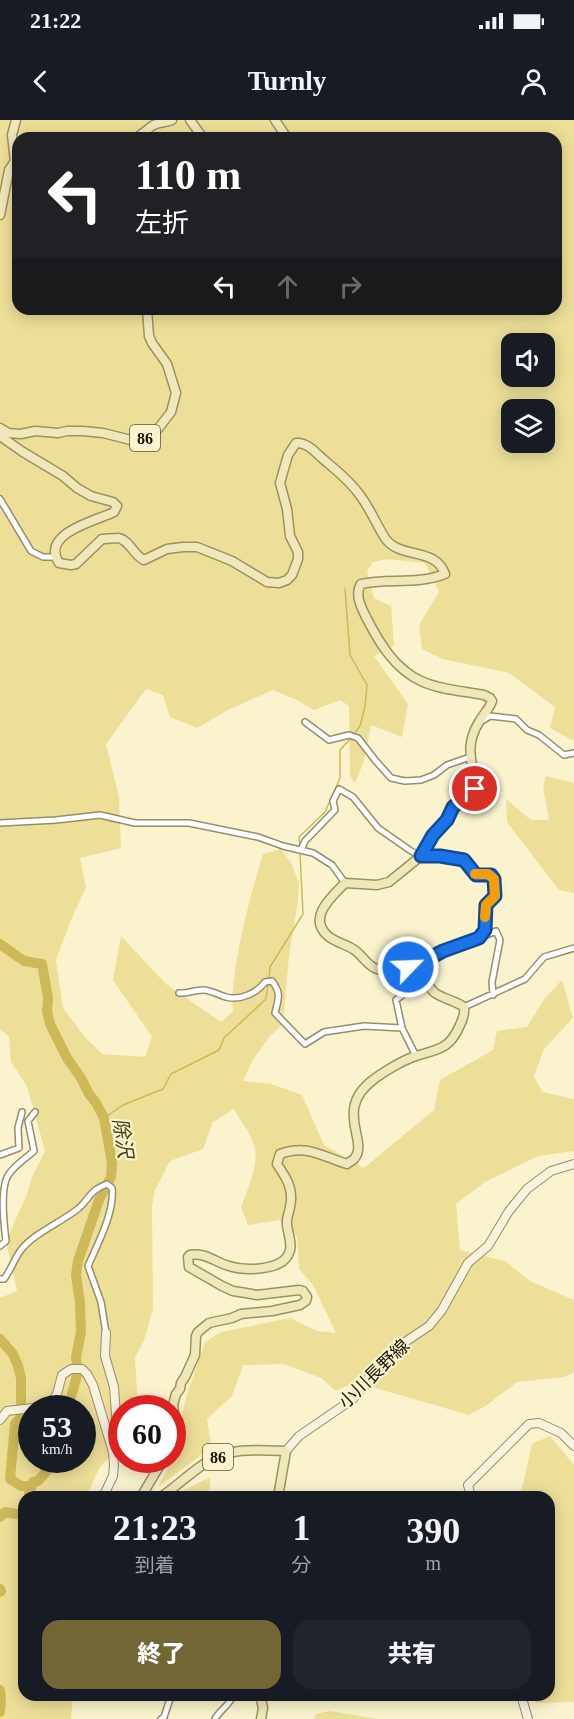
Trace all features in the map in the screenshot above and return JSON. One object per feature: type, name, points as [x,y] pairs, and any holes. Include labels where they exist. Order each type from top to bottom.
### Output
[{"type":"main road","points":[[146,132],[153,125],[172,120]]},
{"type":"main road","points":[[0,215],[9,170],[12,166]]},
{"type":"main road","name":"86","points":[[0,428],[8,433],[21,434],[35,431],[58,433],[83,430],[131,440],[146,438],[154,434],[171,411],[176,393],[167,364],[157,352],[149,336],[147,315]]},
{"type":"main road","points":[[0,436],[63,476],[77,488],[91,496],[113,502],[117,506],[114,512],[86,522],[64,535],[55,552],[59,563],[76,564],[102,539],[119,538],[128,543],[137,557],[144,560],[167,549],[197,548],[232,561],[267,582],[283,582],[292,574],[298,559],[290,536],[280,479],[292,448],[299,442],[305,444],[355,488],[390,545],[441,564],[446,574],[399,582],[371,582],[361,584],[359,587],[358,594],[366,616],[391,659],[421,681],[484,695],[492,701],[490,708],[478,723],[470,745],[475,789],[453,807],[447,820],[433,835],[421,856],[389,882],[377,885],[345,883],[324,905],[319,920],[320,926],[328,936],[353,949],[376,969],[386,970],[406,966],[415,970],[436,993],[464,1007],[465,1013],[461,1023],[451,1041],[441,1049],[412,1057],[372,1080],[355,1101],[352,1113],[358,1146],[354,1159],[346,1164],[306,1149],[291,1150],[280,1154],[277,1164],[291,1186],[292,1194],[286,1220],[291,1246],[286,1258],[273,1267],[241,1268],[228,1266],[198,1253],[188,1257],[189,1267],[233,1291],[257,1295],[299,1290],[303,1291],[307,1297],[306,1301],[300,1305],[241,1314],[209,1323],[196,1336],[195,1355],[177,1395]]},
{"type":"main road","name":"小川長野線","points":[[286,1451],[299,1436],[353,1399],[388,1356],[429,1326],[455,1290],[468,1263],[488,1246],[509,1211],[527,1189],[551,1171],[574,1164]]},
{"type":"main road","points":[[106,1333],[105,1356],[115,1395]]},
{"type":"main road","points":[[0,1420],[7,1411],[51,1403],[57,1394],[62,1375],[71,1369],[81,1369],[93,1384],[108,1438]]},
{"type":"main road","points":[[470,1491],[468,1485],[529,1424],[539,1422],[561,1433],[574,1446]]},
{"type":"main road","name":"86","points":[[169,1491],[207,1461],[219,1456],[243,1451],[286,1451]]},
{"type":"main road","points":[[279,1491],[286,1451]]},
{"type":"main road","points":[[106,1491],[113,1473]]},
{"type":"main road","points":[[145,1491],[155,1473]]},
{"type":"main road","points":[[261,1701],[261,1719]]},
{"type":"main road","points":[[523,1701],[528,1719]]},
{"type":"street","points":[[0,499],[31,551],[43,557],[55,557]]},
{"type":"street","points":[[478,723],[490,716],[516,719],[527,730],[539,735],[564,755],[574,753]]},
{"type":"street","points":[[305,722],[329,740],[349,735],[358,738],[391,778],[405,781],[421,780],[434,775],[447,765],[470,757]]},
{"type":"street","points":[[301,850],[305,841],[335,810],[333,801],[339,789],[352,797],[378,828],[421,856],[464,860],[476,875],[488,874],[494,879],[495,896],[486,905],[485,930],[479,938]]},
{"type":"street","points":[[0,823],[100,815],[135,823],[189,823],[258,837],[313,853],[332,865],[345,883]]},
{"type":"street","points":[[416,1056],[402,1028],[396,1000],[415,984],[415,970],[422,962],[443,951],[496,931],[500,940],[492,982],[493,995]]},
{"type":"street","points":[[464,1007],[525,979],[544,957],[574,948]]},
{"type":"street","points":[[178,993],[186,994],[202,990],[216,992],[228,998],[243,997],[259,989],[265,982],[272,981],[279,995],[275,1013],[305,1044],[324,1032],[364,1026],[402,1028]]},
{"type":"street","points":[[0,1155],[19,1148],[18,1128],[22,1112]]},
{"type":"street","points":[[0,1246],[6,1241],[3,1212],[6,1181],[9,1174],[34,1151],[28,1121],[35,1112]]},
{"type":"street","points":[[0,1279],[4,1279],[28,1242],[80,1206],[95,1188],[107,1184],[112,1188],[112,1203],[88,1266],[101,1302],[106,1333]]},
{"type":"street","points":[[164,1718],[169,1701]]},
{"type":"street","points":[[215,1719],[220,1710],[230,1701]]},
{"type":"shaded area","points":[[0,120],[574,120],[574,741],[550,728],[555,707],[509,673],[443,659],[422,649],[419,625],[439,592],[425,563],[387,559],[373,562],[367,571],[374,598],[391,606],[394,646],[374,656],[408,704],[402,737],[371,725],[364,761],[355,783],[350,776],[349,706],[340,700],[314,710],[273,690],[228,710],[197,728],[170,717],[163,695],[146,689],[106,744],[119,797],[121,848],[80,858],[86,887],[56,960],[63,1008],[84,1036],[102,1054],[145,1057],[152,1037],[113,980],[121,936],[166,984],[221,1022],[233,1011],[232,999],[238,950],[263,854],[281,849],[291,863],[299,883],[284,1012],[281,1026],[269,1037],[252,1061],[243,1081],[271,1084],[302,1095],[324,1145],[364,1168],[434,1110],[440,1080],[493,1050],[497,1031],[527,1027],[544,999],[562,980],[573,1018],[544,1049],[534,1076],[542,1092],[574,1099],[574,1151],[538,1156],[485,1182],[456,1204],[460,1250],[505,1261],[530,1281],[574,1300],[574,1372],[564,1377],[517,1382],[487,1405],[469,1415],[355,1382],[336,1391],[321,1378],[284,1364],[243,1365],[232,1396],[207,1419],[211,1444],[186,1467],[186,1398],[205,1342],[221,1332],[290,1318],[317,1331],[336,1333],[313,1285],[299,1269],[297,1237],[280,1220],[248,1225],[241,1207],[253,1175],[255,1150],[247,1130],[234,1109],[213,1122],[203,1149],[170,1161],[154,1192],[152,1208],[153,1309],[144,1340],[135,1358],[137,1395],[108,1395],[108,1459],[100,1467],[89,1491],[18,1491],[18,1701],[72,1701],[71,1719],[0,1719],[0,1298],[17,1291],[6,1241],[45,1151],[27,1086],[11,1062],[9,1037],[0,1029]]},
{"type":"shaded area","points":[[546,776],[574,783],[574,893],[559,890],[507,822],[506,799],[531,820],[549,820],[543,787]]},
{"type":"shaded area","points":[[550,1436],[574,1465],[574,1702],[536,1703],[536,1701],[555,1701],[555,1491],[521,1491],[532,1444]]},
{"type":"shaded area","points":[[165,1473],[177,1473],[158,1487]]},
{"type":"shaded area","points":[[210,1477],[209,1491],[183,1491]]},
{"type":"shaded area","points":[[330,1711],[378,1719],[314,1719],[316,1714]]},
{"type":"waterway","points":[[345,589],[350,655],[367,685],[360,726],[354,734]]},
{"type":"waterway","points":[[300,847],[299,837],[325,812],[340,778],[340,750],[351,738]]},
{"type":"waterway","points":[[269,979],[270,967],[303,914],[300,852]]},
{"type":"waterway","name":"除沢","points":[[0,944],[24,961],[42,964],[50,1024],[67,1058],[104,1118],[112,1163],[111,1177],[99,1200],[78,1261],[76,1275],[81,1332],[76,1357],[78,1372],[72,1395]]},
{"type":"waterway","points":[[104,1118],[123,1105],[163,1089],[171,1074],[219,1050],[224,1038],[266,999],[268,984]]},
{"type":"waterway","points":[[0,1339],[13,1354],[21,1378],[21,1417],[15,1424],[10,1479],[21,1486],[26,1486],[30,1491]]},
{"type":"waterway","name":"除沢","points":[[30,1491],[33,1482],[38,1481],[45,1473]]},
{"type":"waterway","name":"除沢","points":[[0,1517],[5,1512],[18,1514]]},
{"type":"waterway","name":"除沢","points":[[0,1690],[0,1712]]},
{"type":"slow traffic","points":[[475,874],[488,874],[494,879],[495,896],[486,905],[485,917]]},
{"type":"route","points":[[408,967],[415,970],[422,962],[443,951],[479,938],[485,930],[486,905],[495,896],[494,879],[491,875],[476,875],[464,860],[421,856],[433,835],[447,820],[453,807],[475,789]]}]
